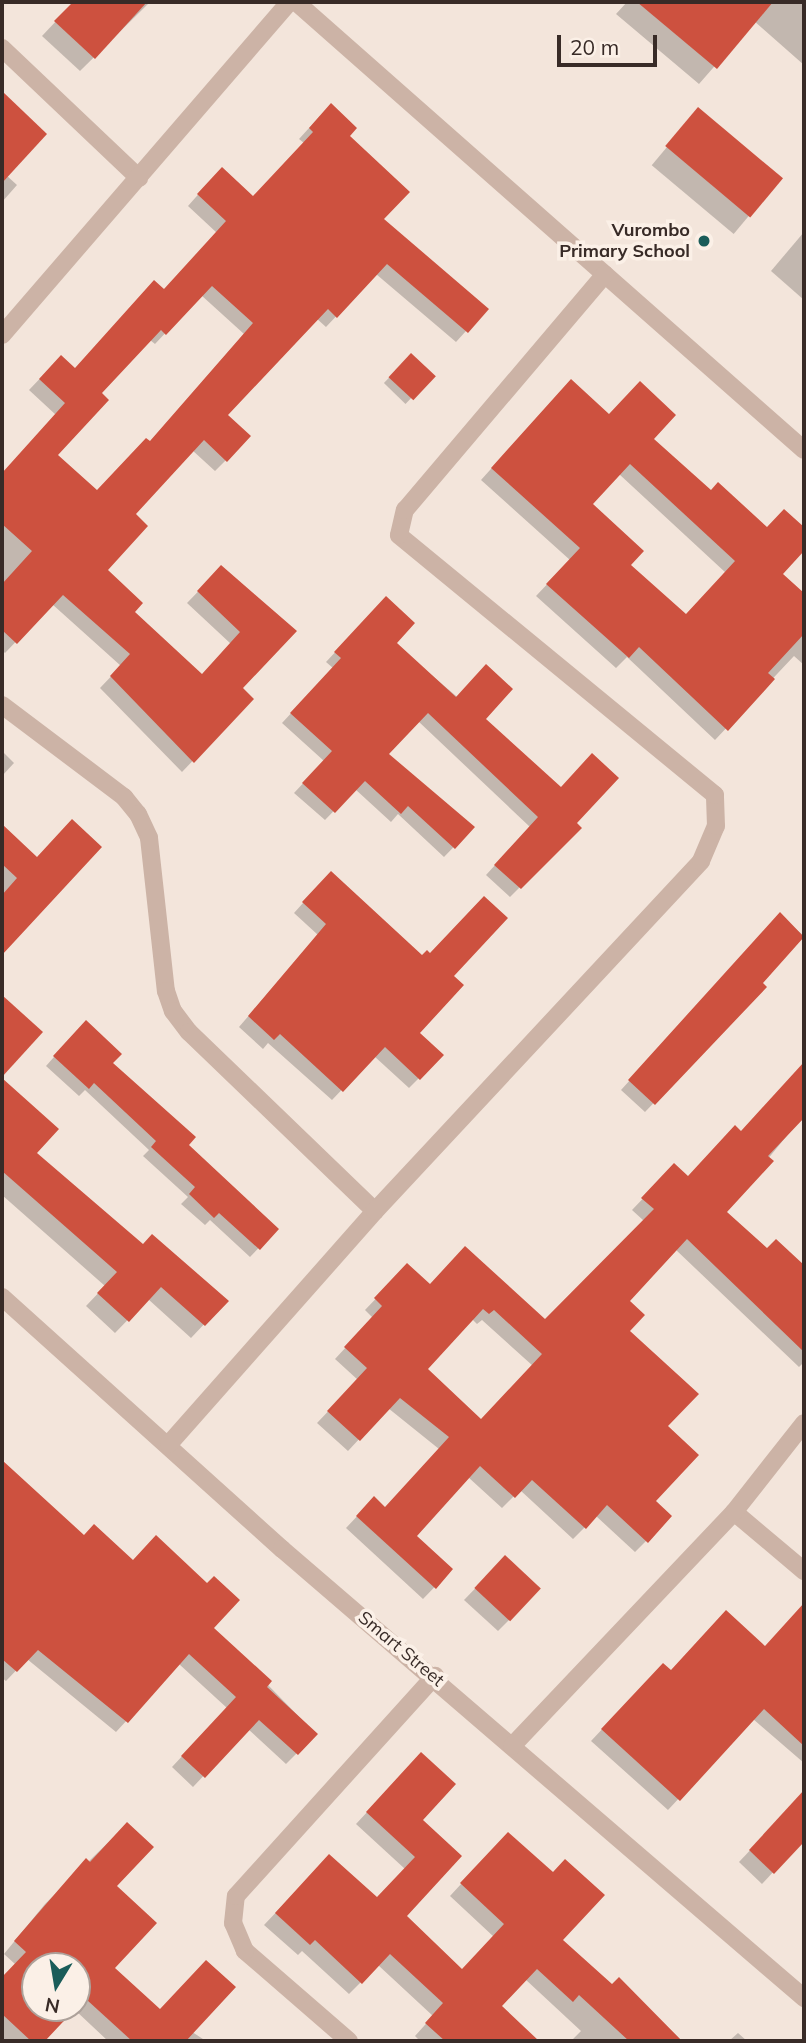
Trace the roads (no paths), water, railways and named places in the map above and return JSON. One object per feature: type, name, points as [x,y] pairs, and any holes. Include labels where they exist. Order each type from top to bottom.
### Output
[{"type":"street","points":[[2,335],[289,2]]},
{"type":"street","points":[[296,2],[804,450]]},
{"type":"street","points":[[2,48],[139,178]]},
{"type":"street","points":[[169,1444],[375,1211],[701,861],[716,826],[715,795],[416,553],[399,535],[405,510],[605,274]]},
{"type":"street","points":[[2,705],[124,797],[138,814],[149,838],[166,991],[173,1011],[189,1032],[375,1211]]},
{"type":"street","name":"Smart Street","points":[[2,1297],[169,1444],[282,1549],[435,1676],[512,1746],[804,1998]]},
{"type":"street","points":[[512,1746],[734,1512],[804,1423]]},
{"type":"street","points":[[734,1512],[804,1571]]},
{"type":"street","points":[[349,2041],[245,1951],[233,1923],[236,1896],[435,1676]]},
{"type":"place","name":"Vurombo Primary School","points":[[704,241]]}]
